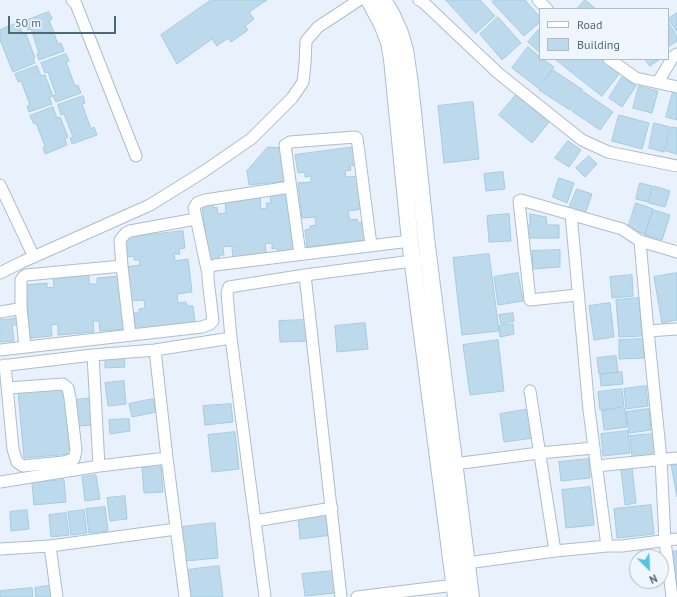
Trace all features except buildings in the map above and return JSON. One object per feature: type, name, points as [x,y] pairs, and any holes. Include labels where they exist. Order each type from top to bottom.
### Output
[{"type":"street","points":[[72,0],[76,4],[136,156]]},
{"type":"street","points":[[0,273],[150,205],[203,172],[251,139],[292,98],[303,82],[306,41],[318,27],[334,15],[359,0]]},
{"type":"street","points":[[369,0],[382,24],[389,42],[392,59],[410,241],[421,260],[454,464],[471,597]]},
{"type":"street","points":[[357,597],[456,591],[421,260],[410,84],[405,50],[400,33],[383,0]]},
{"type":"street","points":[[419,0],[423,2],[498,73],[582,140],[608,152],[677,166]]},
{"type":"street","points":[[538,0],[546,8]]},
{"type":"street","points":[[658,82],[673,57],[677,54]]},
{"type":"street","points":[[610,60],[636,78],[677,86]]},
{"type":"street","points":[[300,254],[285,145],[290,142],[357,138],[371,245]]},
{"type":"street","points":[[0,185],[34,257]]},
{"type":"street","points":[[0,350],[202,327],[210,324],[213,321],[208,274],[194,208],[198,203],[205,200],[290,187]]},
{"type":"street","points":[[577,295],[530,300],[519,201],[521,200],[622,229],[640,241],[677,252]]},
{"type":"street","points":[[571,214],[577,295],[589,410],[607,546]]},
{"type":"street","points":[[130,335],[120,240],[130,231],[196,220]]},
{"type":"street","points":[[208,274],[210,267],[215,265],[410,241]]},
{"type":"street","points":[[640,241],[661,459],[665,541],[672,597]]},
{"type":"street","points":[[265,597],[231,338],[228,293],[229,287],[305,275],[421,260]]},
{"type":"street","points":[[25,347],[20,307],[21,280],[23,277],[26,275],[122,266]]},
{"type":"street","points":[[305,275],[341,597]]},
{"type":"street","points":[[0,312],[18,309],[20,307]]},
{"type":"street","points":[[648,331],[677,329]]},
{"type":"street","points":[[8,388],[63,384],[68,388],[76,450],[74,459],[63,462],[23,466],[17,462],[13,449],[8,388],[2,365],[155,350],[231,338]]},
{"type":"street","points":[[155,350],[185,597]]},
{"type":"street","points":[[93,355],[99,466]]},
{"type":"street","points":[[530,391],[555,551]]},
{"type":"street","points":[[454,464],[594,448]]},
{"type":"street","points":[[0,482],[99,466],[167,458]]},
{"type":"street","points":[[596,466],[677,458]]},
{"type":"street","points":[[255,521],[332,508]]},
{"type":"street","points":[[0,549],[50,546],[176,529]]},
{"type":"street","points":[[467,564],[555,551],[622,546],[677,539]]},
{"type":"street","points":[[50,546],[56,597]]}]
